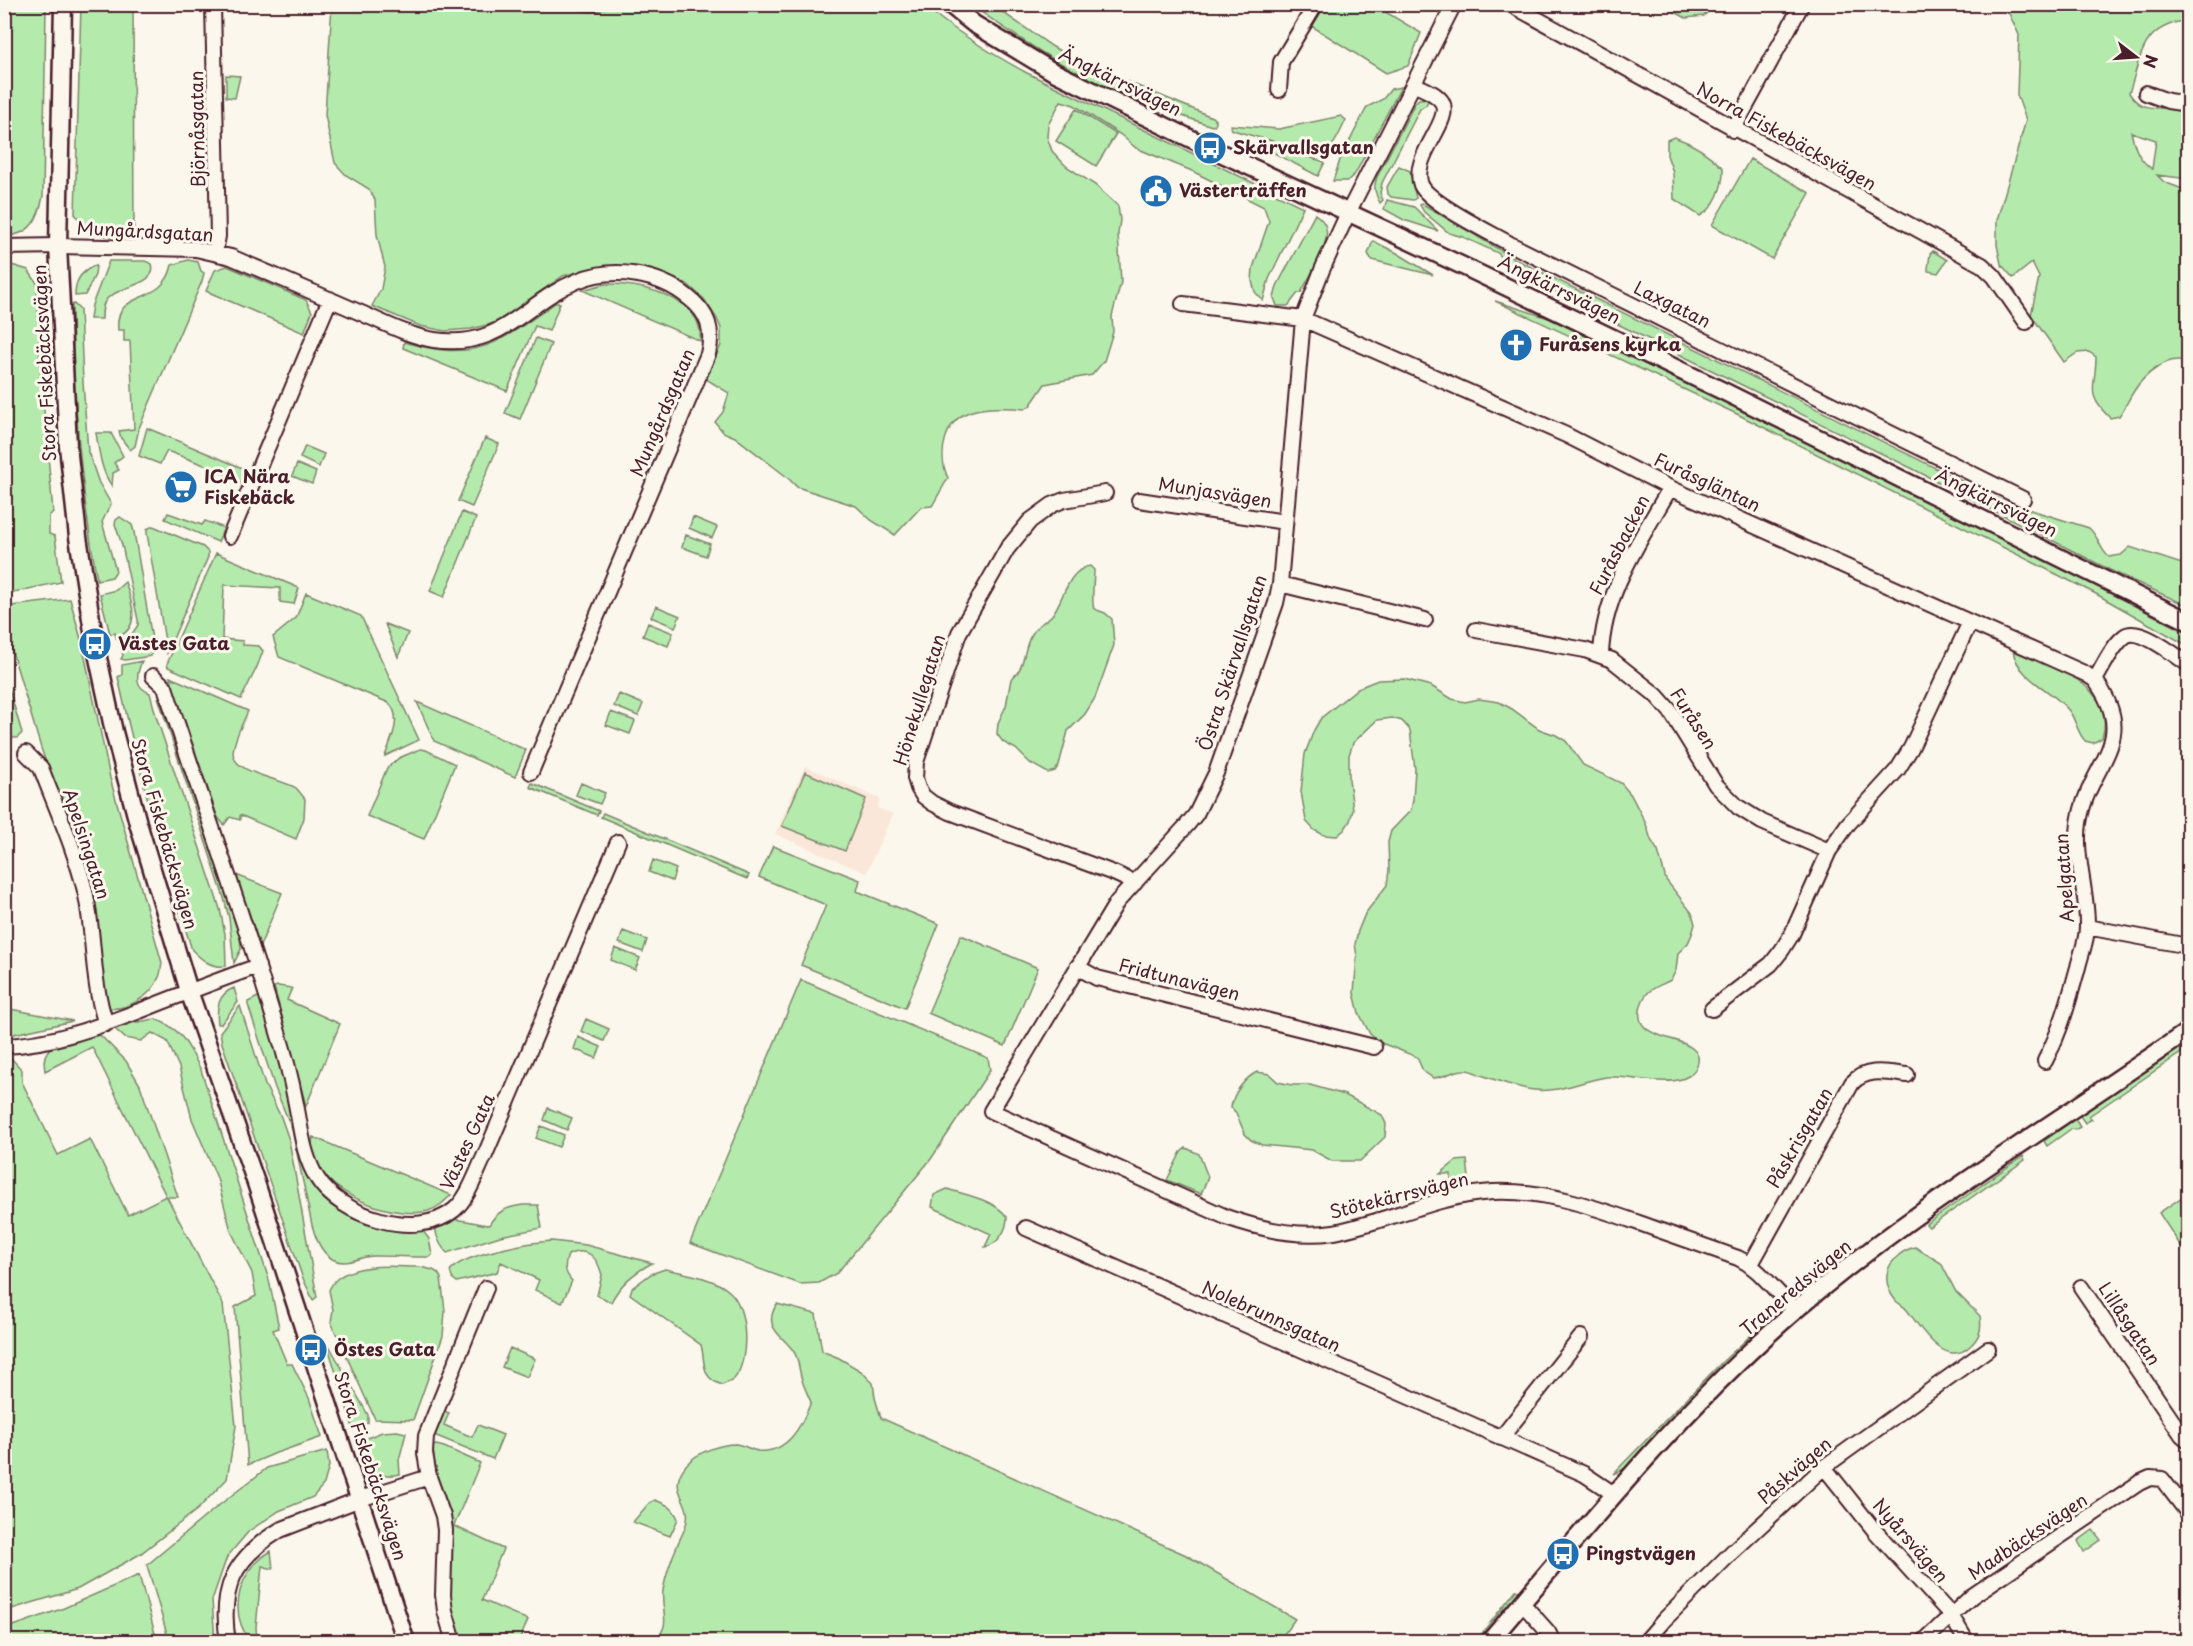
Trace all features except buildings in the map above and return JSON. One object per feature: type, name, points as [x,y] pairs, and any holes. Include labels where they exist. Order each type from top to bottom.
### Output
[{"type":"street","name":"Stora Fiskebäcksvägen","points":[[63,4],[58,246],[68,446],[78,537],[95,644],[114,732],[138,823],[189,991],[256,1183],[406,1641]]},
{"type":"street","name":"Björnåsgatan","points":[[213,4],[218,236],[215,253]]},
{"type":"street","name":"Ängkärrsvägen","points":[[949,4],[974,24],[1052,71],[1713,386],[2188,621]]},
{"type":"street","points":[[1279,90],[1281,62],[1316,4]]},
{"type":"street","points":[[1348,213],[1415,85],[1454,4]]},
{"type":"street","name":"Norra Fiskebäcksvägen","points":[[1510,4],[1733,130],[1982,266],[1994,276],[2026,322]]},
{"type":"street","points":[[1733,130],[1802,4]]},
{"type":"street","name":"Laxgatan","points":[[1415,85],[1433,94],[1444,108],[1442,118],[1419,171],[1422,187],[1434,200],[1510,244],[2023,499]]},
{"type":"street","points":[[2146,93],[2168,101],[2188,104]]},
{"type":"street","name":"Östra Skärvallsgatan","points":[[1135,883],[1187,825],[1209,790],[1276,603],[1280,584],[1303,320],[1322,270],[1348,213]]},
{"type":"street","name":"Mungårdsgatan","points":[[4,247],[196,249],[215,253],[231,257],[416,336],[434,340],[478,338],[507,326],[577,281],[596,275],[627,273],[656,279],[672,286],[699,306],[710,328],[711,340],[708,354],[531,772]]},
{"type":"street","points":[[230,536],[330,299]]},
{"type":"street","points":[[1183,304],[1303,320]]},
{"type":"street","name":"Furåsgläntan","points":[[1303,320],[1558,431],[1670,488],[2095,680]]},
{"type":"street","name":"Furåsbacken","points":[[1601,655],[1602,632],[1623,571],[1670,488]]},
{"type":"street","name":"Hönekullegatan","points":[[1105,493],[1072,498],[1052,505],[1030,521],[1006,549],[977,598],[956,641],[916,762],[915,778],[923,796],[950,812],[1135,883]]},
{"type":"street","name":"Munjasvägen","points":[[1139,500],[1285,522]]},
{"type":"street","points":[[1280,584],[1425,620]]},
{"type":"street","points":[[1712,1009],[1771,964],[1782,950],[1792,934],[1829,851],[1848,824],[1893,775],[1911,748],[1970,622]]},
{"type":"street","name":"Furåsen","points":[[1476,630],[1601,655],[1622,667],[1656,695],[1671,712],[1716,785],[1738,807],[1762,822],[1829,851]]},
{"type":"street","points":[[2095,680],[2123,639],[2131,634],[2144,636],[2188,664]]},
{"type":"street","name":"Västes Gata","points":[[153,676],[165,687],[258,966],[289,1070],[308,1160],[317,1179],[341,1204],[363,1215],[395,1223],[429,1222],[452,1211],[462,1201],[618,842]]},
{"type":"street","name":"Apelgatan","points":[[2045,1061],[2059,1035],[2070,1002],[2087,927],[2078,838],[2080,820],[2088,790],[2108,754],[2114,729],[2109,702],[2095,680]]},
{"type":"street","name":"Apelsingatan","points":[[26,753],[41,768],[84,889],[91,923],[97,984],[106,1024]]},
{"type":"street","points":[[1077,967],[1117,902],[1135,883]]},
{"type":"street","points":[[2087,927],[2188,946]]},
{"type":"street","points":[[4,1046],[26,1045],[63,1038],[258,966]]},
{"type":"street","name":"Fridtunavägen","points":[[1077,967],[1097,978],[1374,1047]]},
{"type":"street","name":"Stötekärrsvägen","points":[[1077,967],[991,1111],[1226,1217],[1263,1228],[1310,1234],[1334,1232],[1456,1198],[1490,1192],[1526,1192],[1551,1196],[1586,1205],[1751,1264],[1784,1300],[1797,1310]]},
{"type":"street","name":"Traneredsvägen","points":[[1489,1641],[1614,1494],[1692,1410],[1797,1310],[1864,1255],[1917,1216],[2188,1031]]},
{"type":"street","name":"Påskrisgatan","points":[[1751,1264],[1852,1083],[1864,1074],[1875,1071],[1907,1075]]},
{"type":"street","name":"Nolebrunnsgatan","points":[[1026,1228],[1584,1474],[1614,1494]]},
{"type":"street","name":"Lillåsgatan","points":[[2082,1287],[2182,1435],[2188,1440]]},
{"type":"street","points":[[454,1641],[443,1595],[445,1530],[443,1516],[429,1477],[425,1453],[428,1429],[486,1288]]},
{"type":"street","points":[[1501,1438],[1581,1337]]},
{"type":"street","name":"Påskvägen","points":[[1645,1641],[1717,1566],[1824,1467],[1988,1349]]},
{"type":"street","name":"Nyårsvägen","points":[[1824,1467],[1875,1531],[1950,1614],[1967,1641]]},
{"type":"street","points":[[228,1641],[225,1604],[230,1583],[243,1558],[279,1530],[360,1498],[429,1477]]},
{"type":"street","name":"Madbäcksvägen","points":[[1923,1641],[1971,1596],[2139,1483],[2150,1478],[2162,1479],[2188,1513]]},
{"type":"street","points":[[1522,1603],[1548,1632],[1553,1641]]},
{"type":"shaded area","points":[[805,766],[880,799],[877,808],[893,814],[866,873],[775,834]]},
{"type":"green space","points":[[5,4],[46,5],[43,196],[39,212],[32,224],[21,233],[4,236]]},
{"type":"green space","points":[[612,4],[923,5],[973,41],[1027,73],[1303,207],[1269,279],[1263,301],[1255,292],[1252,281],[1253,268],[1269,221],[1264,207],[1192,171],[1136,148],[1121,135],[1074,105],[1061,101],[1048,125],[1047,137],[1052,151],[1066,166],[1095,185],[1118,206],[1121,282],[1112,316],[1113,332],[1104,361],[1092,375],[1045,384],[1030,406],[1024,409],[984,409],[962,415],[949,430],[945,439],[943,459],[948,478],[932,506],[921,507],[895,535],[871,520],[856,506],[797,487],[735,437],[723,432],[715,422],[723,412],[729,393],[706,379],[721,345],[721,328],[704,299],[687,284],[656,271],[633,266],[592,268],[563,276],[495,323],[471,329],[445,331],[420,326],[372,306],[381,289],[385,267],[377,235],[375,200],[369,189],[346,175],[335,163],[325,115],[332,5],[574,5],[588,12],[597,11]]},
{"type":"green space","points":[[81,5],[133,5],[134,240],[108,237],[93,232],[75,214]]},
{"type":"green space","points":[[971,5],[992,5],[1053,47],[1080,62],[1212,117],[1216,121],[1215,125],[1212,126],[1149,104],[1088,78],[1043,53]]},
{"type":"green space","points":[[1322,5],[1374,5],[1421,33],[1408,66],[1386,73],[1310,25]]},
{"type":"green space","points":[[1662,5],[1710,5],[1710,9],[1704,16],[1686,18]]},
{"type":"green space","points":[[2005,5],[2188,5],[2188,20],[2161,29],[2146,44],[2129,93],[2144,106],[2188,113],[2188,179],[2157,175],[2164,182],[2188,191],[2188,363],[2181,360],[2165,363],[2150,373],[2138,385],[2119,416],[2110,418],[2094,396],[2096,357],[2089,352],[2077,353],[2064,362],[2031,315],[2039,277],[2032,263],[2013,278],[2001,264],[1997,245],[1997,220],[2026,120],[2017,95],[2019,35]],"holes":[[[2131,132],[2156,140],[2152,169],[2138,153]]]},
{"type":"green space","points":[[226,75],[240,76],[235,98],[226,97]]},
{"type":"green space","points":[[1401,87],[1355,174],[1347,181],[1333,181],[1340,160],[1367,107],[1383,99],[1391,89]]},
{"type":"green space","points":[[1429,98],[1426,105],[1420,109],[1382,183],[1380,193],[1383,200],[1380,203],[1375,190],[1377,177],[1415,103],[1419,99]]},
{"type":"green space","points":[[1076,109],[1116,134],[1096,166],[1056,141]]},
{"type":"green space","points":[[1341,116],[1346,120],[1332,146],[1318,153],[1231,129],[1231,125],[1279,129]]},
{"type":"green space","points":[[1674,137],[1700,150],[1723,168],[1718,196],[1710,208],[1700,216],[1674,199],[1673,172],[1667,155],[1667,140]]},
{"type":"green space","points":[[1257,144],[1278,148],[1325,162],[1318,176]]},
{"type":"green space","points":[[1750,159],[1810,193],[1772,259],[1712,225]]},
{"type":"green space","points":[[1399,166],[1410,171],[1416,198],[1413,200],[1391,197],[1388,194],[1387,187]]},
{"type":"green space","points":[[1387,200],[1414,207],[1438,231],[1404,220],[1384,209]]},
{"type":"green space","points":[[1421,203],[1517,260],[2002,501],[2089,528],[2109,557],[2121,555],[2130,547],[2188,566],[2188,606],[2114,572],[1911,468],[1585,308],[1508,265],[1498,253],[1449,233],[1424,212]]},
{"type":"green space","points":[[1315,214],[1325,225],[1327,232],[1323,250],[1301,293],[1298,293],[1288,306],[1277,306],[1274,298],[1277,286]]},
{"type":"green space","points":[[1373,241],[1433,275],[1372,260],[1368,254]]},
{"type":"green space","points":[[1933,251],[1947,260],[1938,273],[1928,271],[1930,254]]},
{"type":"green space","points":[[188,260],[198,262],[204,273],[202,281],[139,428],[135,446],[130,450],[119,431],[134,429],[130,341],[124,341],[124,330],[118,330],[119,317],[123,308],[131,302],[159,287],[167,278],[172,265]]},
{"type":"green space","points":[[109,261],[145,261],[152,264],[152,271],[143,281],[111,295],[103,306],[102,319],[90,319],[92,305]]},
{"type":"green space","points":[[5,263],[28,270],[37,283],[40,365],[53,512],[49,516],[49,534],[55,536],[61,582],[5,594]]},
{"type":"green space","points":[[96,265],[95,275],[85,295],[75,296],[76,285],[80,277],[86,270]]},
{"type":"green space","points":[[227,266],[306,300],[312,312],[304,333],[206,291],[215,270]]},
{"type":"green space","points":[[605,284],[619,284],[651,290],[681,303],[692,313],[699,326],[700,341],[582,290]]},
{"type":"green space","points":[[1495,301],[1552,319],[1625,352],[2044,559],[2188,633],[2188,646],[2096,594],[1739,415]]},
{"type":"green space","points":[[555,303],[560,303],[549,331],[535,326],[507,391],[403,348],[404,342],[451,351],[485,346],[501,339]]},
{"type":"green space","points":[[74,304],[80,310],[88,452],[99,483],[111,504],[102,522],[116,571],[112,577],[97,580],[86,512],[76,409],[72,305]]},
{"type":"green space","points":[[536,338],[551,344],[520,419],[505,413]]},
{"type":"green space","points":[[147,428],[247,470],[242,484],[215,469],[167,451],[160,464],[139,456]]},
{"type":"green space","points":[[96,433],[111,433],[123,456],[114,463],[119,470],[113,473],[112,486],[103,468]]},
{"type":"green space","points":[[485,438],[499,444],[472,507],[458,501]]},
{"type":"green space","points":[[305,446],[324,454],[319,467],[300,458]]},
{"type":"green space","points":[[297,464],[316,472],[312,484],[292,476]]},
{"type":"green space","points":[[462,512],[476,518],[444,597],[430,591]]},
{"type":"green space","points":[[168,513],[202,525],[205,521],[224,528],[218,542],[165,519]]},
{"type":"green space","points":[[120,517],[132,525],[134,532],[153,645],[151,656],[125,660],[121,659],[123,655],[119,642],[132,634],[138,625],[138,620],[122,545],[115,524]]},
{"type":"green space","points":[[693,517],[717,527],[712,538],[689,528]]},
{"type":"green space","points":[[153,526],[203,547],[208,552],[208,557],[167,653],[147,533],[147,529]]},
{"type":"green space","points":[[686,535],[710,544],[706,556],[682,547]]},
{"type":"green space","points":[[216,553],[299,588],[294,604],[280,602],[280,588],[224,585],[222,639],[243,641],[243,645],[259,646],[263,651],[241,699],[168,667],[167,664]]},
{"type":"green space","points":[[1090,566],[1094,570],[1094,609],[1105,613],[1112,619],[1114,645],[1095,698],[1085,714],[1068,731],[1059,765],[1055,771],[1048,773],[1030,763],[1016,749],[1003,742],[997,734],[998,723],[1006,706],[1011,679],[1020,669],[1032,634],[1052,615],[1076,573]]},
{"type":"green space","points":[[125,582],[132,606],[132,621],[124,634],[116,638],[115,633],[110,634],[100,594],[116,590]]},
{"type":"green space","points":[[306,593],[361,616],[419,740],[385,756],[393,736],[395,722],[395,715],[389,703],[279,657],[273,637],[296,618]]},
{"type":"green space","points":[[70,599],[82,643],[110,778],[162,963],[156,984],[145,996],[131,1005],[115,1008],[108,1008],[101,980],[95,906],[41,748],[5,628],[4,613],[11,606]]},
{"type":"green space","points":[[656,606],[680,616],[675,627],[651,617]]},
{"type":"green space","points":[[648,623],[673,633],[668,646],[643,636]]},
{"type":"green space","points":[[385,624],[408,633],[398,657]]},
{"type":"green space","points":[[2013,651],[2061,670],[2090,691],[2100,704],[2104,720],[2102,738],[2093,743],[2085,741],[2070,712],[2022,670]]},
{"type":"green space","points":[[142,661],[138,671],[139,684],[150,693],[220,909],[225,934],[226,966],[216,966],[207,962],[192,950],[152,814],[118,677],[122,675],[122,665]]},
{"type":"green space","points":[[5,675],[22,733],[17,738],[5,737]]},
{"type":"green space","points":[[170,677],[248,711],[235,741],[233,752],[235,759],[240,766],[289,784],[302,795],[305,799],[304,818],[296,839],[240,815],[240,820],[230,817],[224,825],[217,816]]},
{"type":"green space","points":[[1404,679],[1431,686],[1452,699],[1465,702],[1479,699],[1499,702],[1539,729],[1566,741],[1583,765],[1621,783],[1631,795],[1658,851],[1666,880],[1692,913],[1695,924],[1688,943],[1678,953],[1676,970],[1671,980],[1655,987],[1644,998],[1640,1020],[1651,1032],[1687,1045],[1694,1050],[1698,1062],[1693,1072],[1684,1078],[1672,1081],[1606,1077],[1562,1088],[1534,1090],[1507,1084],[1468,1070],[1433,1078],[1423,1071],[1417,1057],[1379,1042],[1370,1034],[1359,1013],[1354,993],[1357,956],[1355,944],[1365,914],[1387,885],[1388,842],[1391,831],[1411,810],[1415,769],[1410,730],[1402,721],[1392,718],[1377,720],[1353,743],[1349,755],[1349,779],[1353,810],[1350,821],[1337,836],[1324,835],[1314,830],[1306,821],[1301,792],[1305,754],[1321,718],[1358,688],[1378,680]]},
{"type":"green space","points":[[619,694],[643,704],[638,716],[614,706]]},
{"type":"green space","points":[[158,697],[240,937],[241,949],[234,963],[229,918],[224,898]]},
{"type":"green space","points":[[417,702],[526,750],[515,777],[434,741]]},
{"type":"green space","points":[[611,712],[635,721],[630,734],[606,725]]},
{"type":"green space","points":[[420,749],[455,764],[424,839],[367,816],[387,768],[399,758]]},
{"type":"green space","points":[[805,772],[866,799],[845,851],[782,826]]},
{"type":"green space","points":[[532,783],[599,811],[597,815],[530,787]]},
{"type":"green space","points":[[581,783],[605,793],[600,804],[576,795]]},
{"type":"green space","points":[[603,813],[749,875],[747,879],[601,817]]},
{"type":"green space","points":[[773,846],[860,880],[857,891],[939,924],[905,1008],[801,965],[826,905],[759,877]]},
{"type":"green space","points":[[653,860],[676,869],[672,881],[649,872]]},
{"type":"green space","points":[[236,875],[282,893],[260,946]]},
{"type":"green space","points":[[623,931],[647,940],[643,952],[619,943]]},
{"type":"green space","points":[[961,935],[1038,968],[1005,1046],[928,1013]]},
{"type":"green space","points":[[615,948],[640,958],[635,970],[611,960]]},
{"type":"green space","points":[[801,980],[988,1058],[990,1070],[931,1159],[837,1273],[819,1283],[800,1284],[690,1243]]},
{"type":"green space","points":[[274,987],[292,988],[287,1000],[340,1024],[306,1106]]},
{"type":"green space","points":[[234,988],[238,1002],[221,1024],[218,1024],[219,1002],[224,994]]},
{"type":"green space","points":[[258,997],[264,1004],[276,1045],[299,1150],[315,1186],[328,1201],[344,1213],[373,1223],[423,1231],[429,1239],[432,1255],[430,1257],[371,1256],[343,1262],[329,1257],[320,1246],[312,1225],[292,1129],[275,1088],[248,1005],[248,1002]]},
{"type":"green space","points":[[240,1006],[265,1085],[281,1117],[289,1140],[317,1297],[313,1300],[302,1276],[222,1043],[220,1032]]},
{"type":"green space","points":[[5,1008],[73,1021],[5,1036]]},
{"type":"green space","points":[[155,1019],[172,1028],[184,1039],[201,1070],[269,1280],[279,1328],[273,1330],[287,1364],[292,1364],[309,1398],[322,1437],[248,1465],[235,1307],[256,1296],[252,1273],[231,1231],[217,1178],[192,1119],[179,1067],[167,1041],[152,1033],[141,1041],[125,1038],[115,1029]]},
{"type":"green space","points":[[586,1019],[609,1029],[604,1041],[581,1031]]},
{"type":"green space","points":[[100,1035],[126,1061],[140,1085],[178,1197],[167,1197],[223,1304],[236,1426],[227,1479],[198,1509],[140,1554],[78,1589],[5,1611],[5,1057],[10,1057],[22,1070],[22,1082],[58,1155],[90,1139],[128,1215],[166,1196],[92,1047],[45,1071],[45,1057],[51,1048]]},
{"type":"green space","points":[[578,1037],[601,1047],[596,1058],[574,1049]]},
{"type":"green space","points":[[2188,1041],[2188,1048],[2089,1116],[2092,1119],[2085,1123],[2080,1116]]},
{"type":"green space","points":[[1257,1072],[1269,1074],[1278,1082],[1310,1085],[1345,1095],[1382,1115],[1386,1124],[1385,1137],[1360,1161],[1332,1161],[1312,1150],[1262,1145],[1251,1140],[1245,1134],[1231,1107],[1240,1086]]},
{"type":"green space","points":[[548,1108],[572,1118],[567,1130],[544,1120]]},
{"type":"green space","points":[[2075,1119],[2080,1127],[2075,1130],[2071,1129],[2047,1146],[2044,1141]]},
{"type":"green space","points":[[541,1126],[564,1135],[559,1147],[536,1138]]},
{"type":"green space","points":[[313,1137],[451,1195],[428,1211],[412,1213],[392,1211],[372,1205],[334,1185],[321,1171],[313,1155]]},
{"type":"green space","points":[[1186,1148],[1199,1154],[1208,1177],[1201,1194],[1167,1180],[1181,1152]]},
{"type":"green space","points":[[2023,1156],[2025,1160],[1929,1227],[1926,1224]]},
{"type":"green space","points":[[1467,1160],[1470,1187],[1451,1191],[1451,1174],[1440,1174],[1456,1161]]},
{"type":"green space","points":[[947,1189],[980,1199],[1002,1211],[1007,1217],[1007,1222],[998,1240],[985,1247],[991,1234],[932,1207],[934,1195]]},
{"type":"green space","points":[[2188,1193],[2188,1257],[2159,1213]]},
{"type":"green space","points":[[523,1205],[538,1205],[542,1228],[500,1236],[447,1253],[437,1238],[437,1225],[442,1221],[449,1219],[489,1225],[503,1210]]},
{"type":"green space","points":[[552,1241],[586,1245],[652,1263],[629,1279],[611,1302],[597,1295],[602,1275],[594,1258],[586,1252],[575,1252],[568,1255],[566,1269],[572,1281],[562,1303],[535,1290],[539,1280],[501,1262],[497,1272],[457,1282],[452,1278],[450,1271],[468,1259],[514,1246]]},
{"type":"green space","points":[[1915,1247],[1941,1263],[1956,1292],[1980,1316],[1978,1336],[1961,1352],[1951,1353],[1934,1343],[1892,1296],[1887,1280],[1891,1264],[1901,1253]]},
{"type":"green space","points":[[367,1267],[420,1267],[433,1270],[441,1278],[445,1311],[443,1336],[413,1420],[375,1419],[331,1322],[333,1310],[329,1290],[338,1278]]},
{"type":"green space","points":[[665,1269],[717,1283],[730,1292],[736,1300],[743,1322],[745,1348],[739,1371],[731,1381],[722,1385],[710,1378],[705,1369],[701,1345],[630,1294],[632,1288],[651,1274]]},
{"type":"green space","points":[[777,1304],[816,1314],[822,1351],[861,1371],[873,1383],[881,1418],[1186,1555],[1295,1619],[1278,1642],[655,1641],[665,1622],[663,1590],[686,1523],[686,1506],[680,1494],[678,1481],[680,1474],[691,1460],[723,1445],[742,1445],[758,1451],[778,1448],[786,1443],[798,1428],[811,1402],[803,1383],[796,1355],[773,1326],[771,1319]]},
{"type":"green space","points":[[1777,1311],[1776,1318],[1628,1467],[1613,1474],[1721,1363]]},
{"type":"green space","points":[[330,1347],[368,1415],[368,1423],[353,1428]]},
{"type":"green space","points":[[510,1348],[535,1359],[527,1377],[502,1367]]},
{"type":"green space","points":[[444,1411],[449,1413],[444,1425],[472,1437],[478,1425],[503,1435],[493,1459],[434,1435],[436,1422]]},
{"type":"green space","points":[[382,1432],[406,1433],[399,1460],[400,1474],[383,1475],[367,1463],[357,1442]]},
{"type":"green space","points":[[436,1445],[480,1463],[454,1526],[503,1549],[482,1600],[528,1620],[519,1641],[462,1641],[452,1614],[432,1470],[432,1446]]},
{"type":"green space","points":[[327,1451],[329,1466],[324,1484],[313,1497],[279,1511],[249,1531],[227,1557],[212,1600],[215,1641],[169,1641],[147,1565],[267,1468]]},
{"type":"green space","points":[[655,1500],[670,1507],[678,1519],[670,1536],[633,1522],[649,1503]]},
{"type":"green space","points":[[2093,1530],[2101,1540],[2084,1552],[2078,1541]]},
{"type":"green space","points":[[271,1551],[273,1569],[262,1566],[256,1627],[257,1641],[250,1641],[239,1617],[240,1592],[251,1569]]},
{"type":"green space","points":[[139,1575],[157,1641],[5,1641],[5,1629],[64,1608]]},
{"type":"green space","points":[[1516,1590],[1521,1592],[1479,1641],[1475,1642]]},
{"type":"place","name":"Skärvallsgatan","points":[[1210,148]]},
{"type":"place","name":"Västerträffen","points":[[1156,191]]},
{"type":"place","name":"Furåsens kyrka","points":[[1516,345]]},
{"type":"place","name":"ICA Nära Fiskebäck","points":[[181,487]]},
{"type":"place","name":"Västes Gata","points":[[95,644]]},
{"type":"place","name":"Östes Gata","points":[[311,1350]]},
{"type":"place","name":"Pingstvägen","points":[[1563,1554]]}]
